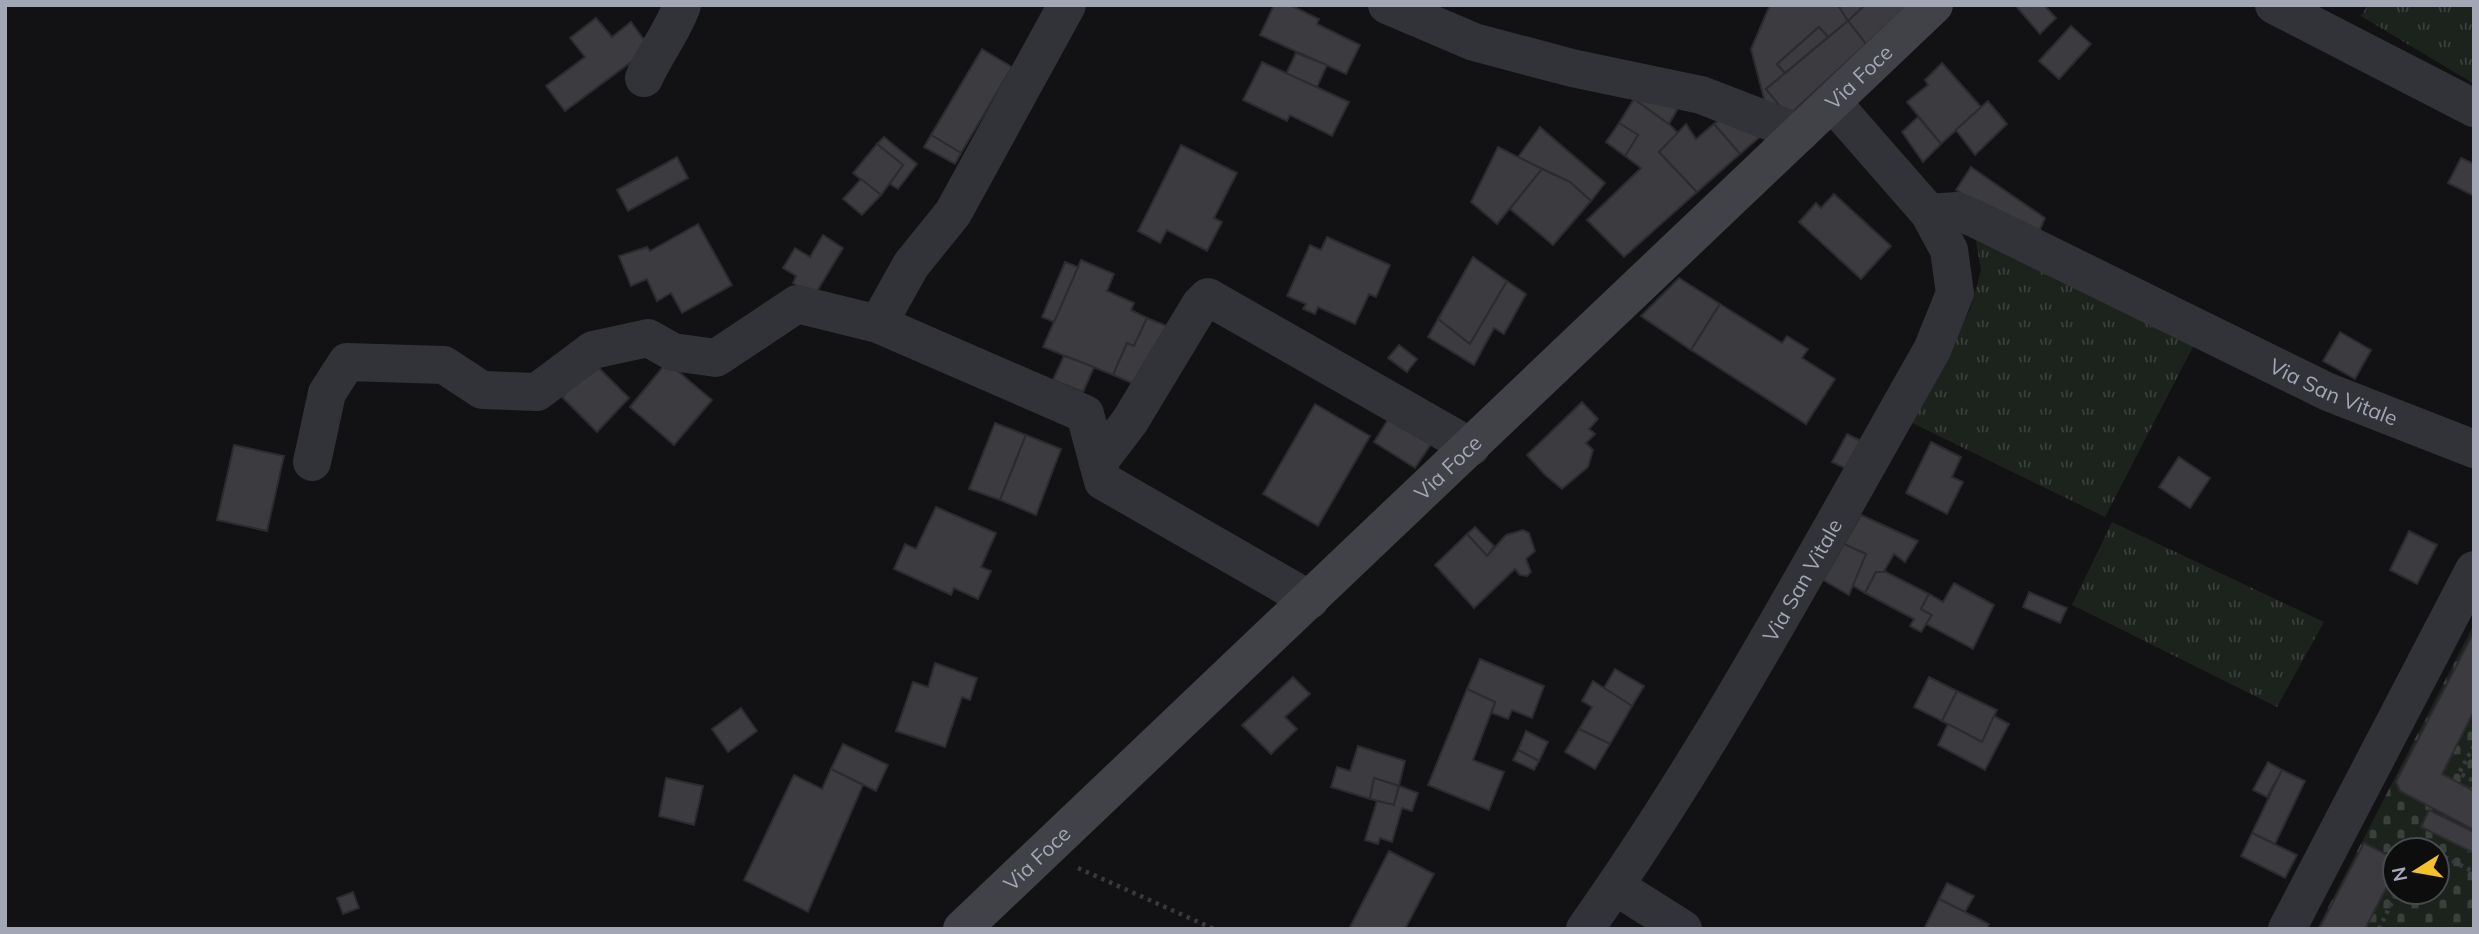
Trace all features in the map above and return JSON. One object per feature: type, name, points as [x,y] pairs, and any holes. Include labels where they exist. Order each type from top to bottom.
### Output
[{"type":"main road","name":"Via Foce","points":[[962,929],[1934,5]]},
{"type":"street","points":[[644,78],[652,58],[682,5]]},
{"type":"street","points":[[878,324],[911,265],[953,213],[1067,5]]},
{"type":"street","points":[[1387,5],[1474,41],[1572,68],[1701,95],[1800,132]]},
{"type":"street","points":[[2274,5],[2474,108]]},
{"type":"street","name":"Via San Vitale","points":[[1584,929],[1615,886],[1729,706],[1932,350],[1955,293],[1949,250],[1929,213],[1832,102]]},
{"type":"street","name":"Via San Vitale","points":[[1929,213],[1957,211],[1976,219],[2328,392],[2474,449]]},
{"type":"street","points":[[1098,463],[1130,421],[1200,305],[1208,297],[1471,447]]},
{"type":"street","points":[[312,462],[327,393],[347,362],[444,365],[482,390],[537,392],[593,350],[648,338],[673,352],[716,358],[797,304],[878,324],[1085,414],[1103,481],[1310,600]]},
{"type":"street","points":[[2287,929],[2474,570]]},
{"type":"street","points":[[1615,886],[1683,929]]},
{"type":"path","points":[[2474,746],[2459,773],[2474,781]]},
{"type":"path","points":[[1042,852],[1214,929]]},
{"type":"path","points":[[2451,861],[2474,873]]},
{"type":"path","points":[[2379,929],[2390,906]]},
{"type":"green space","points":[[2368,5],[2474,5],[2474,84],[2361,16]]},
{"type":"green space","points":[[1975,235],[2197,339],[2105,517],[1908,421],[1970,310],[1981,270]]},
{"type":"green space","points":[[2112,522],[2324,622],[2277,707],[2072,605]]},
{"type":"green space","points":[[2474,624],[2474,929],[2317,929]]},
{"type":"building","points":[[1274,5],[1290,5],[1319,19],[1317,24],[1360,45],[1346,74],[1260,35]]},
{"type":"building","points":[[1770,5],[1838,5],[1848,21],[1828,37],[1819,27],[1777,64],[1785,73],[1766,89],[1788,116],[1766,106],[1751,49]]},
{"type":"building","points":[[1838,5],[1865,5],[1848,21]]},
{"type":"building","points":[[1865,5],[1908,5],[1866,44],[1848,21]]},
{"type":"building","points":[[2015,5],[2044,5],[2056,18],[2040,34]]},
{"type":"building","points":[[596,18],[612,37],[631,22],[650,48],[565,111],[546,86],[585,57],[570,38]]},
{"type":"building","points":[[1848,21],[1866,44],[1788,116],[1766,89]]},
{"type":"building","points":[[2071,26],[2091,44],[2059,79],[2039,61]]},
{"type":"building","points":[[1819,27],[1828,37],[1785,73],[1777,64]]},
{"type":"building","points":[[982,49],[1012,67],[961,153],[931,135]]},
{"type":"building","points":[[1296,53],[1327,65],[1317,87],[1286,74]]},
{"type":"building","points":[[1262,62],[1349,102],[1332,136],[1290,115],[1287,121],[1243,100]]},
{"type":"building","points":[[1942,63],[1981,107],[1941,144],[1907,102],[1928,85],[1925,80]]},
{"type":"building","points":[[1634,99],[1678,133],[1659,152],[1697,192],[1624,257],[1587,220],[1641,168],[1625,156],[1638,135],[1619,123]]},
{"type":"building","points":[[1634,99],[1672,103],[1677,110],[1669,124]]},
{"type":"building","points":[[1988,101],[2007,124],[1975,155],[1956,130]]},
{"type":"building","points":[[1727,113],[1762,135],[1740,154],[1714,124]]},
{"type":"building","points":[[1918,117],[1941,144],[1923,162],[1902,132]]},
{"type":"building","points":[[1619,123],[1638,135],[1625,156],[1606,142]]},
{"type":"building","points":[[1686,124],[1696,139],[1714,124],[1740,154],[1697,192],[1659,152]]},
{"type":"building","points":[[1540,127],[1605,183],[1591,201],[1570,182],[1518,157]]},
{"type":"building","points":[[931,135],[961,153],[955,164],[924,147]]},
{"type":"building","points":[[884,137],[917,164],[898,189],[890,184],[903,165],[877,144]]},
{"type":"building","points":[[877,144],[903,165],[881,195],[853,173]]},
{"type":"building","points":[[1181,145],[1237,173],[1214,218],[1222,222],[1207,251],[1167,230],[1160,243],[1138,231]]},
{"type":"building","points":[[1498,147],[1542,169],[1497,224],[1471,202]]},
{"type":"building","points":[[677,157],[688,178],[628,211],[617,190]]},
{"type":"building","points":[[2461,158],[2474,164],[2474,196],[2448,183]]},
{"type":"building","points":[[1971,167],[2045,218],[2038,234],[1989,211],[1956,190]]},
{"type":"building","points":[[1542,169],[1570,182],[1591,201],[1553,245],[1510,209]]},
{"type":"building","points":[[861,179],[881,195],[862,215],[843,199]]},
{"type":"building","points":[[1834,194],[1891,246],[1861,279],[1799,222],[1816,203],[1821,208]]},
{"type":"building","points":[[698,224],[732,285],[682,313],[671,293],[657,301],[647,279],[631,286],[619,256],[647,247],[650,251]]},
{"type":"building","points":[[823,235],[843,248],[814,296],[793,283],[796,276],[783,268],[795,248],[810,257]]},
{"type":"building","points":[[1327,237],[1390,265],[1376,297],[1369,294],[1355,324],[1318,307],[1315,314],[1303,309],[1306,304],[1287,296],[1310,245],[1321,250]]},
{"type":"building","points":[[1473,257],[1507,281],[1470,344],[1438,319]]},
{"type":"building","points":[[1081,260],[1114,274],[1107,291],[1134,303],[1131,310],[1147,318],[1134,346],[1127,343],[1113,375],[1043,347]]},
{"type":"building","points":[[1065,262],[1078,267],[1054,322],[1042,317]]},
{"type":"building","points":[[1679,278],[1720,304],[1691,350],[1641,316]]},
{"type":"building","points":[[1507,281],[1526,294],[1504,334],[1494,328],[1474,365],[1428,337],[1438,319],[1470,344]]},
{"type":"building","points":[[1720,304],[1782,343],[1787,336],[1808,349],[1802,358],[1835,379],[1806,424],[1691,350]]},
{"type":"building","points":[[1147,318],[1167,326],[1141,387],[1113,375],[1127,343],[1134,346]]},
{"type":"building","points":[[2340,332],[2371,350],[2355,379],[2323,361]]},
{"type":"building","points":[[1399,345],[1417,359],[1407,372],[1388,358]]},
{"type":"building","points":[[1064,356],[1094,367],[1083,392],[1053,380]]},
{"type":"building","points":[[667,362],[712,400],[674,445],[630,407]]},
{"type":"building","points":[[595,364],[629,398],[597,432],[562,397]]},
{"type":"building","points":[[1582,402],[1598,419],[1589,429],[1595,434],[1586,443],[1593,450],[1588,467],[1562,489],[1527,455]]},
{"type":"building","points":[[1315,404],[1370,436],[1318,526],[1263,494]]},
{"type":"building","points":[[1389,418],[1431,444],[1415,468],[1374,442]]},
{"type":"building","points":[[995,423],[1026,435],[1000,500],[969,489]]},
{"type":"building","points":[[1847,434],[1861,441],[1845,468],[1832,462]]},
{"type":"building","points":[[1026,435],[1061,449],[1036,515],[1000,500]]},
{"type":"building","points":[[1931,442],[1961,457],[1952,477],[1963,482],[1947,514],[1906,493]]},
{"type":"building","points":[[234,445],[284,456],[267,531],[217,520]]},
{"type":"building","points":[[2179,457],[2210,478],[2190,508],[2159,487]]},
{"type":"building","points":[[936,507],[996,533],[981,567],[991,571],[978,599],[954,588],[951,595],[894,569],[905,544],[916,549]]},
{"type":"building","points":[[1861,515],[1918,541],[1905,562],[1894,554],[1884,571],[1886,572],[1876,572],[1865,593],[1852,585],[1866,554],[1844,544]]},
{"type":"building","points":[[1475,527],[1494,546],[1487,556],[1467,534]]},
{"type":"building","points":[[1523,530],[1529,533],[1535,551],[1526,559],[1531,572],[1527,576],[1520,575],[1515,569],[1474,608],[1435,565],[1467,534],[1487,556],[1506,535]]},
{"type":"building","points":[[2409,531],[2437,545],[2417,584],[2390,570]]},
{"type":"building","points":[[1844,544],[1866,554],[1849,595],[1823,580]]},
{"type":"building","points":[[1876,572],[1886,572],[1929,594],[1921,609],[1932,615],[1921,632],[1910,626],[1914,619],[1865,593]]},
{"type":"building","points":[[1954,583],[1994,605],[1973,649],[1926,624],[1932,615],[1921,609],[1929,594],[1943,602]]},
{"type":"building","points":[[2029,592],[2067,608],[2060,623],[2023,607]]},
{"type":"building","points":[[2474,632],[2474,711],[2442,774],[2474,791],[2474,830],[2400,791],[2396,782]]},
{"type":"building","points":[[1480,659],[1544,686],[1532,718],[1512,710],[1508,719],[1492,713],[1495,702],[1467,689]]},
{"type":"building","points":[[935,663],[977,678],[970,700],[962,697],[945,747],[896,731],[913,682],[928,687]]},
{"type":"building","points":[[1615,669],[1644,686],[1632,706],[1604,688]]},
{"type":"building","points":[[1293,677],[1310,694],[1285,717],[1297,729],[1271,754],[1242,725]]},
{"type":"building","points":[[1929,677],[1957,691],[1942,721],[1914,707]]},
{"type":"building","points":[[1593,681],[1632,706],[1610,744],[1579,729],[1592,707],[1582,701]]},
{"type":"building","points":[[1467,689],[1495,702],[1473,760],[1504,772],[1489,810],[1428,785]]},
{"type":"building","points":[[1957,691],[1997,710],[1982,742],[1942,721]]},
{"type":"building","points":[[741,708],[757,731],[728,752],[712,729]]},
{"type":"building","points":[[1994,716],[2009,724],[1985,770],[1938,745],[1948,724],[1982,742]]},
{"type":"building","points":[[1579,729],[1610,744],[1595,769],[1565,752]]},
{"type":"building","points":[[1526,731],[1548,742],[1539,761],[1518,750]]},
{"type":"building","points":[[843,744],[888,765],[876,791],[831,769]]},
{"type":"building","points":[[1358,746],[1405,761],[1399,786],[1374,778],[1370,799],[1331,787],[1337,767],[1350,771]]},
{"type":"building","points":[[1518,750],[1539,761],[1534,770],[1513,760]]},
{"type":"building","points":[[2268,762],[2282,770],[2267,797],[2253,790]]},
{"type":"building","points":[[831,769],[863,785],[808,912],[744,880],[794,775],[822,789]]},
{"type":"building","points":[[2282,770],[2305,781],[2275,844],[2252,833]]},
{"type":"building","points":[[666,778],[703,786],[694,825],[659,816]]},
{"type":"building","points":[[1374,778],[1399,786],[1394,805],[1370,799]]},
{"type":"building","points":[[1399,786],[1418,793],[1412,811],[1402,808],[1392,842],[1380,838],[1378,844],[1365,840],[1377,801],[1394,805]]},
{"type":"building","points":[[2429,810],[2474,832],[2474,853],[2451,842],[2451,836],[2439,836],[2421,827]]},
{"type":"building","points":[[2252,833],[2297,855],[2285,878],[2241,856]]},
{"type":"building","points":[[2364,843],[2381,852],[2381,898],[2365,929],[2319,929]]},
{"type":"building","points":[[1389,851],[1434,874],[1405,929],[1349,929]]},
{"type":"building","points":[[1947,883],[1974,896],[1965,912],[1939,899]]},
{"type":"building","points":[[353,892],[359,908],[343,914],[337,898]]},
{"type":"building","points":[[1939,899],[1989,924],[1987,929],[1924,929]]}]
